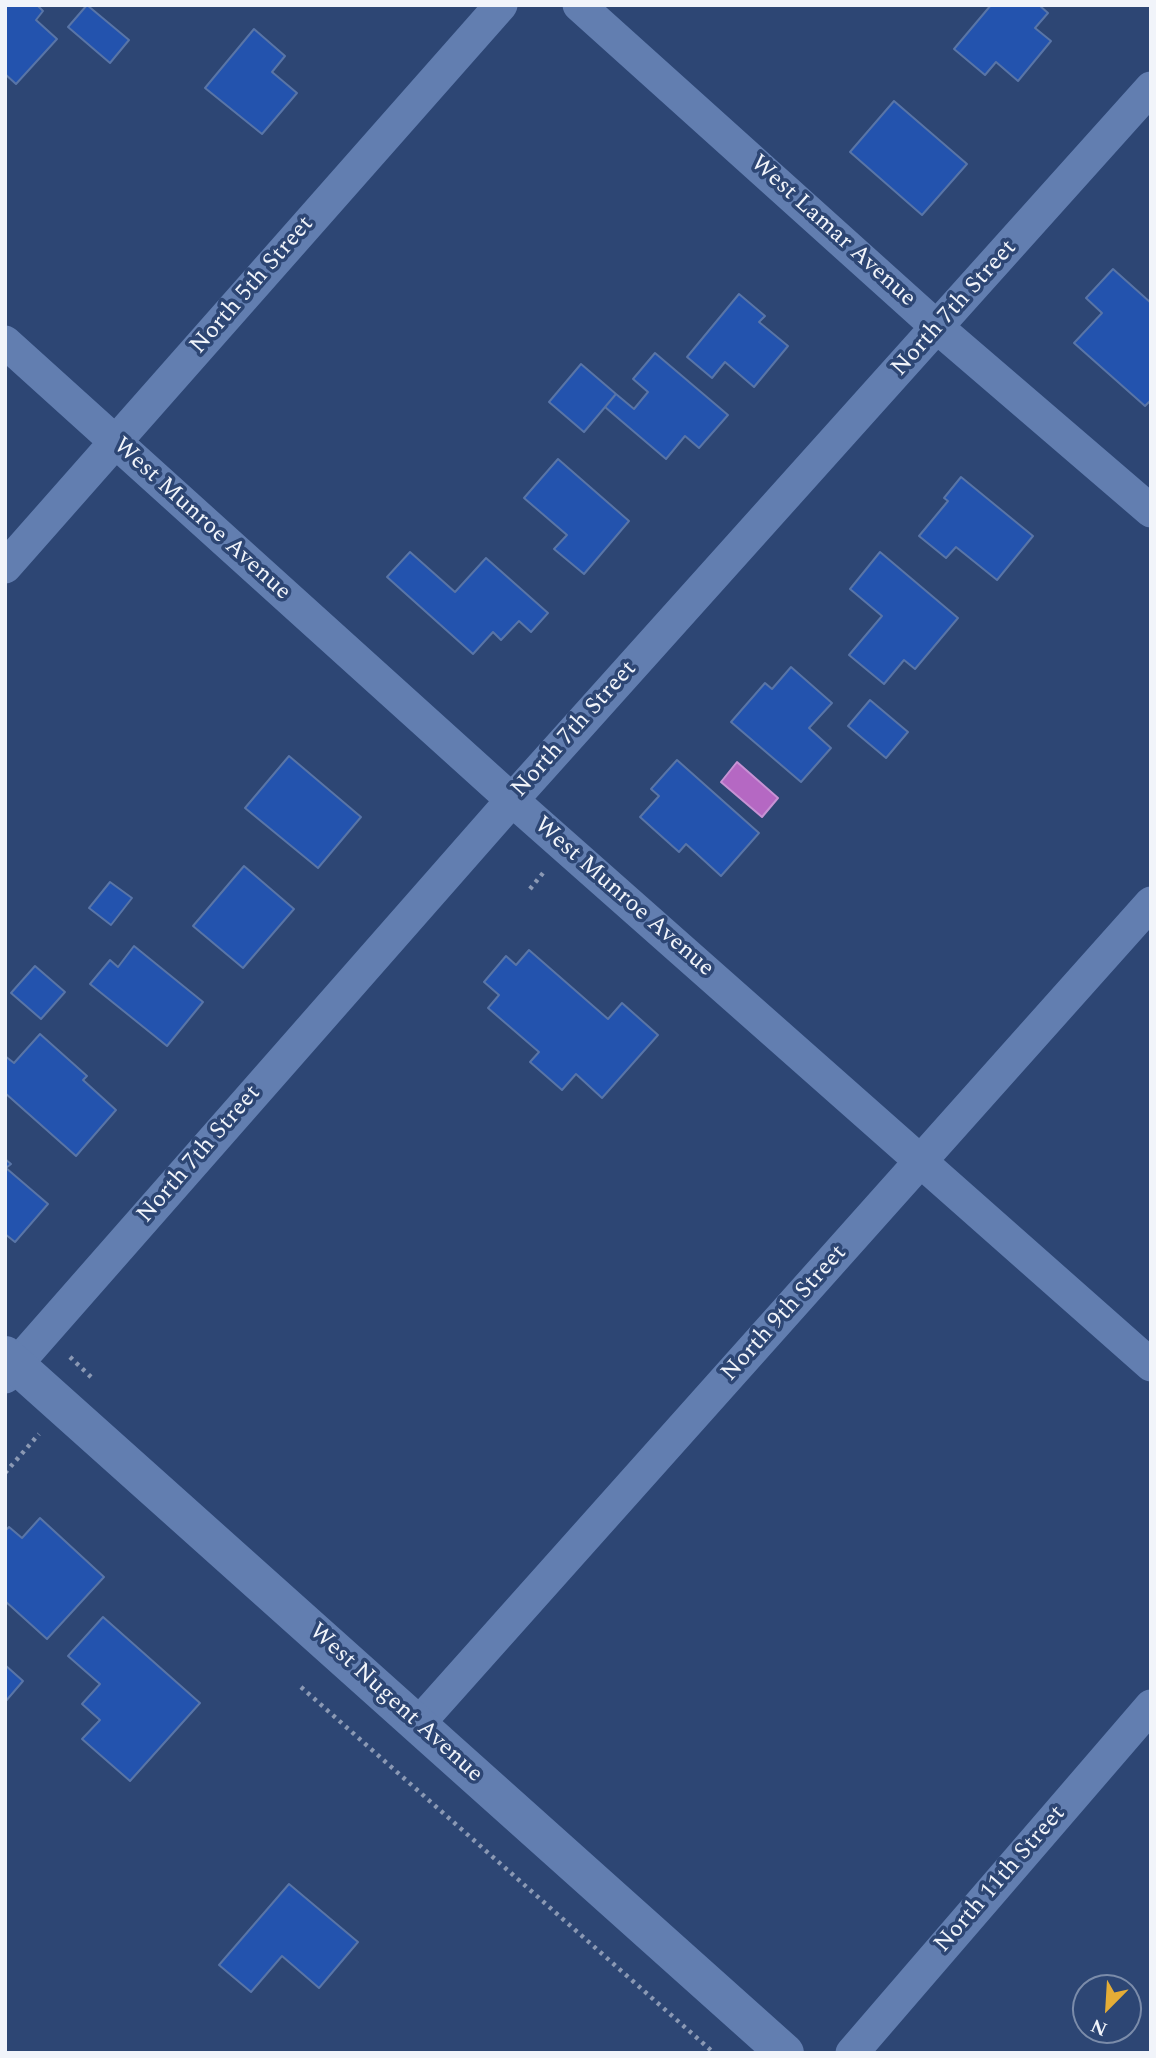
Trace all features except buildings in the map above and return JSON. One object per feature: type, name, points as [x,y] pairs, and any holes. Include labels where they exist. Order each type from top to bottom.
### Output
[{"type":"street","name":"North 5th Street","points":[[5,567],[501,5]]},
{"type":"street","name":"West Lamar Avenue","points":[[579,5],[938,328],[1151,511]]},
{"type":"street","name":"North 7th Street","points":[[9,1366],[1151,88]]},
{"type":"street","name":"West Munroe Avenue","points":[[5,342],[512,800],[1151,1365]]},
{"type":"street","name":"North 9th Street","points":[[418,1724],[1151,902]]},
{"type":"street","name":"West Nugent Avenue","points":[[9,1366],[418,1724],[785,2053]]},
{"type":"street","name":"North 11th Street","points":[[852,2053],[1151,1706]]},
{"type":"path","points":[[530,889],[549,867]]},
{"type":"path","points":[[64,1351],[91,1377]]},
{"type":"path","points":[[5,1473],[30,1444]]},
{"type":"path","points":[[301,1687],[714,2053]]},
{"type":"shaded area","points":[[737,762],[778,798],[762,817],[721,782]]}]
